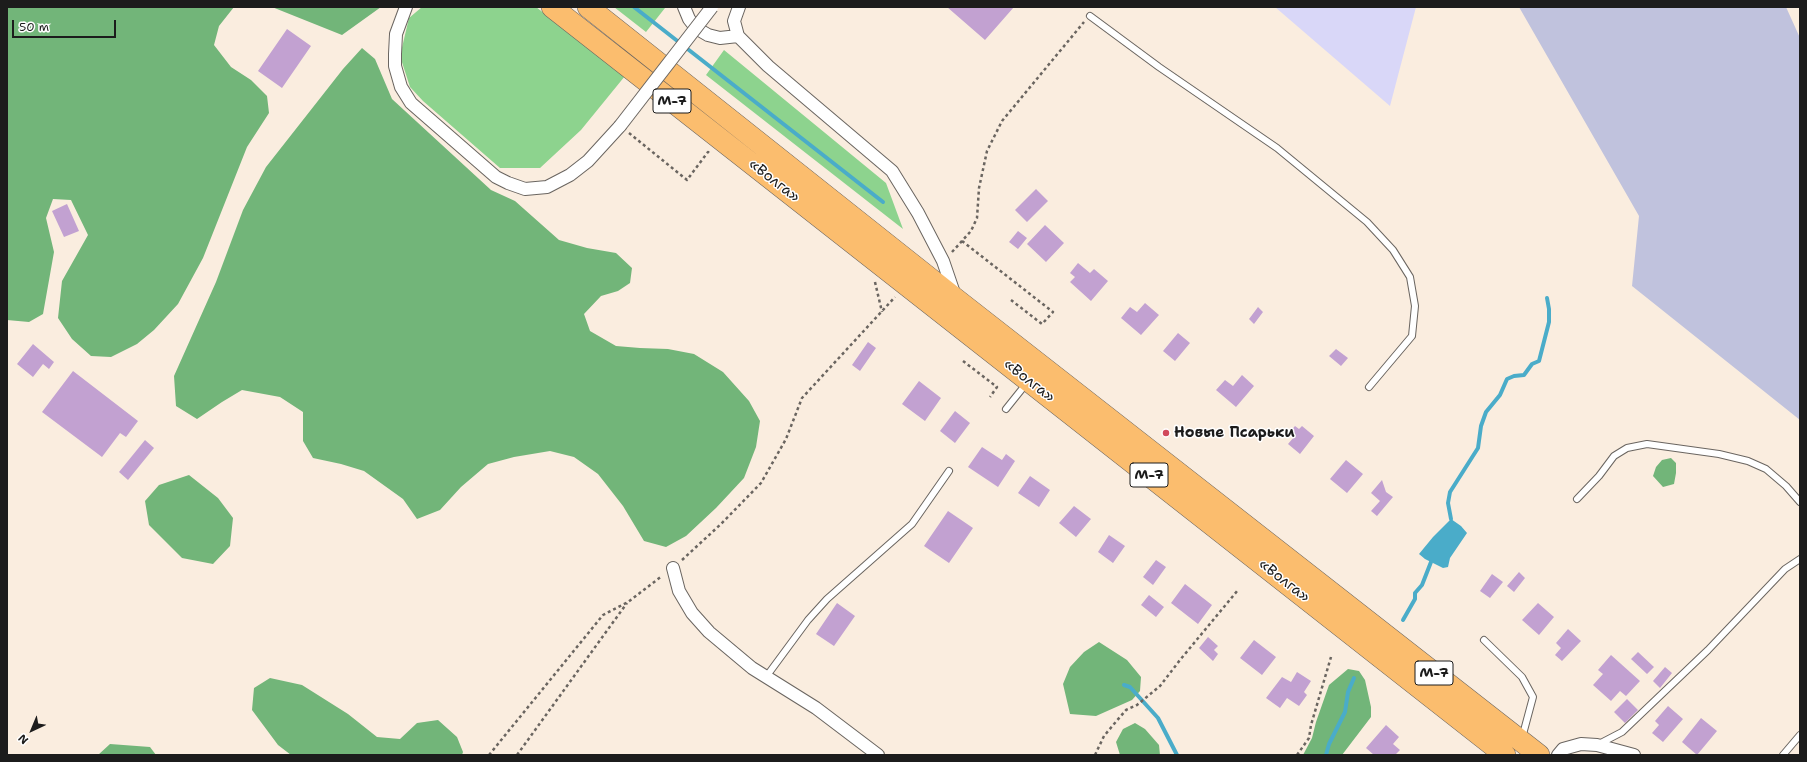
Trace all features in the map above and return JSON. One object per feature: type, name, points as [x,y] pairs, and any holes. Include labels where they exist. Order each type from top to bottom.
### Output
[{"type":"highway","name":"«Волга»","points":[[552,7],[1505,755]]},
{"type":"highway","name":"«Волга»","points":[[588,7],[956,299],[1539,755]]},
{"type":"street","points":[[684,7],[689,19],[696,28],[708,35],[720,38],[738,36]]},
{"type":"street","points":[[406,9],[396,34],[395,66],[402,87],[411,103],[496,176],[508,183],[526,189],[546,187],[570,175],[588,161],[623,128],[712,7]]},
{"type":"street","points":[[739,7],[734,21],[738,36],[768,66],[892,171],[918,212],[943,261],[956,299]]},
{"type":"street","points":[[673,568],[678,591],[692,613],[708,632],[752,668],[816,708],[878,755]]},
{"type":"street","points":[[1558,755],[1563,749],[1581,744],[1597,745],[1634,755]]},
{"type":"lane","points":[[1090,16],[1159,67],[1278,148],[1367,222],[1393,250],[1410,277],[1415,306],[1412,336],[1369,387]]},
{"type":"lane","points":[[1006,410],[1028,380]]},
{"type":"lane","points":[[1577,499],[1599,476],[1614,456],[1627,448],[1647,444],[1719,454],[1748,461],[1766,469],[1786,486],[1800,502]]},
{"type":"lane","points":[[766,677],[808,620],[827,599],[912,524],[948,471]]},
{"type":"lane","points":[[1597,745],[1622,732],[1708,650],[1785,569],[1800,558]]},
{"type":"lane","points":[[1484,640],[1522,677],[1533,696],[1521,741]]},
{"type":"lane","points":[[1783,755],[1800,735]]},
{"type":"path","points":[[943,261],[971,231],[977,218],[979,188],[987,150],[1002,121],[1090,16]]},
{"type":"path","points":[[623,128],[687,180],[708,152],[714,157]]},
{"type":"path","points":[[962,241],[1053,312],[1042,324],[1011,300]]},
{"type":"path","points":[[874,277],[882,312]]},
{"type":"path","points":[[489,755],[603,615],[628,602],[673,568],[721,524],[761,483],[786,439],[802,398],[906,284]]},
{"type":"path","points":[[963,361],[997,387],[990,396]]},
{"type":"path","points":[[1095,755],[1104,736],[1126,710],[1137,705],[1160,686],[1238,590]]},
{"type":"path","points":[[516,755],[628,602]]},
{"type":"path","points":[[1297,755],[1309,738],[1311,725],[1331,657]]},
{"type":"shaded area","points":[[1275,7],[1416,7],[1390,106]]},
{"type":"shaded area","points":[[1519,7],[1786,7],[1800,38],[1800,420],[1632,286],[1639,216]]},
{"type":"green space","points":[[7,7],[234,7],[219,26],[214,45],[231,67],[251,80],[267,96],[269,113],[247,147],[203,258],[178,304],[154,330],[137,344],[111,357],[91,356],[72,339],[58,318],[62,281],[88,235],[71,200],[53,199],[46,218],[54,252],[43,314],[29,322],[7,320]]},
{"type":"green space","points":[[272,7],[381,7],[342,35]]},
{"type":"green space","points":[[422,7],[536,7],[625,76],[581,130],[540,168],[500,168],[423,101],[410,87],[400,56],[409,18]]},
{"type":"green space","points":[[614,7],[664,7],[665,8],[646,32]]},
{"type":"green space","points":[[362,48],[375,59],[392,99],[491,190],[515,201],[559,240],[587,248],[616,253],[632,268],[630,283],[618,291],[601,296],[584,314],[590,331],[616,346],[668,349],[694,354],[723,372],[749,401],[760,421],[756,447],[744,478],[716,508],[686,536],[666,547],[644,541],[623,506],[598,474],[574,457],[550,451],[514,457],[488,464],[461,487],[440,510],[417,519],[403,499],[364,471],[313,458],[303,441],[303,412],[280,397],[242,390],[197,419],[176,406],[174,376],[216,282],[243,210],[266,167],[343,69]]},
{"type":"green space","points":[[724,50],[886,183],[903,229],[706,75]]},
{"type":"green space","points":[[1671,458],[1676,463],[1674,484],[1663,487],[1653,476],[1656,467],[1662,460]]},
{"type":"green space","points":[[189,475],[218,498],[233,518],[230,546],[213,564],[182,558],[149,525],[145,501],[159,485]]},
{"type":"green space","points":[[1099,642],[1127,660],[1141,677],[1140,691],[1132,700],[1096,716],[1070,714],[1063,684],[1070,667],[1084,652]]},
{"type":"green space","points":[[1348,669],[1359,671],[1365,680],[1371,707],[1371,717],[1342,755],[1303,755],[1312,738],[1329,685]]},
{"type":"green space","points":[[270,678],[302,685],[348,714],[377,737],[400,739],[417,723],[438,720],[457,737],[463,752],[462,755],[291,755],[278,745],[252,710],[254,688]]},
{"type":"green space","points":[[1135,723],[1145,729],[1159,745],[1160,755],[1120,755],[1116,742],[1123,729]]},
{"type":"green space","points":[[110,744],[150,747],[156,755],[98,755]]},
{"type":"water","points":[[1451,519],[1461,526],[1467,533],[1450,558],[1448,567],[1443,568],[1425,559],[1419,554]]},
{"type":"building","points":[[947,7],[1014,7],[985,40]]},
{"type":"building","points":[[287,29],[311,46],[282,88],[258,71]]},
{"type":"building","points":[[1036,189],[1048,201],[1027,222],[1015,210]]},
{"type":"building","points":[[67,204],[79,231],[64,237],[52,211]]},
{"type":"building","points":[[1045,225],[1064,243],[1046,262],[1027,244]]},
{"type":"building","points":[[1018,231],[1027,238],[1018,249],[1009,242]]},
{"type":"building","points":[[1078,263],[1090,273],[1094,269],[1108,281],[1091,301],[1070,282],[1075,277],[1070,273]]},
{"type":"building","points":[[1145,303],[1159,315],[1141,335],[1121,318],[1130,307],[1137,312]]},
{"type":"building","points":[[1258,307],[1263,312],[1254,324],[1249,319]]},
{"type":"building","points":[[1178,333],[1190,343],[1175,361],[1163,351]]},
{"type":"building","points":[[868,342],[876,348],[860,371],[852,365]]},
{"type":"building","points":[[33,344],[54,362],[49,369],[43,364],[33,377],[17,364]]},
{"type":"building","points":[[1336,349],[1348,358],[1341,366],[1329,356]]},
{"type":"building","points":[[73,371],[138,421],[126,437],[120,433],[102,457],[42,412]]},
{"type":"building","points":[[1242,375],[1254,386],[1236,407],[1216,390],[1225,380],[1233,386]]},
{"type":"building","points":[[919,381],[941,398],[925,421],[902,404]]},
{"type":"building","points":[[955,411],[970,423],[955,443],[940,431]]},
{"type":"building","points":[[1295,426],[1299,429],[1302,426],[1314,436],[1300,454],[1288,444],[1294,437],[1289,433]]},
{"type":"building","points":[[145,440],[154,448],[128,480],[119,472]]},
{"type":"building","points":[[982,447],[1002,460],[1006,454],[1015,461],[998,487],[968,467]]},
{"type":"building","points":[[1346,460],[1363,474],[1347,493],[1330,479]]},
{"type":"building","points":[[1030,476],[1050,490],[1039,507],[1018,493]]},
{"type":"building","points":[[1382,480],[1386,492],[1393,497],[1377,516],[1371,511],[1380,501],[1371,493]]},
{"type":"building","points":[[1074,506],[1091,519],[1076,537],[1059,523]]},
{"type":"building","points":[[948,511],[973,528],[949,563],[924,546]]},
{"type":"building","points":[[1109,535],[1125,546],[1113,563],[1098,552]]},
{"type":"building","points":[[1156,560],[1166,567],[1153,585],[1143,577]]},
{"type":"building","points":[[1519,572],[1525,578],[1514,592],[1507,586]]},
{"type":"building","points":[[1492,574],[1503,582],[1490,598],[1480,591]]},
{"type":"building","points":[[1185,584],[1212,605],[1198,624],[1171,603]]},
{"type":"building","points":[[1149,595],[1164,607],[1156,617],[1141,605]]},
{"type":"building","points":[[837,603],[855,616],[834,646],[816,634]]},
{"type":"building","points":[[1538,603],[1554,617],[1539,635],[1522,620]]},
{"type":"building","points":[[1568,629],[1581,641],[1562,661],[1555,655],[1561,648],[1556,643]]},
{"type":"building","points":[[1208,637],[1218,646],[1214,650],[1218,654],[1213,661],[1199,648]]},
{"type":"building","points":[[1254,640],[1276,657],[1262,675],[1240,658]]},
{"type":"building","points":[[1638,652],[1654,667],[1647,674],[1631,659]]},
{"type":"building","points":[[1611,655],[1640,681],[1626,696],[1620,691],[1611,701],[1593,685],[1603,674],[1598,670]]},
{"type":"building","points":[[1665,667],[1672,673],[1660,688],[1653,681]]},
{"type":"building","points":[[1297,672],[1311,681],[1304,692],[1307,695],[1299,706],[1287,698],[1280,708],[1266,698],[1282,677],[1291,682]]},
{"type":"building","points":[[1627,699],[1638,710],[1625,723],[1614,712]]},
{"type":"building","points":[[1668,706],[1683,719],[1663,742],[1652,733],[1659,725],[1655,721]]},
{"type":"building","points":[[1701,718],[1717,731],[1697,755],[1682,742]]},
{"type":"building","points":[[1386,725],[1399,737],[1393,744],[1400,750],[1395,755],[1374,755],[1366,748]]},
{"type":"waterway","points":[[634,7],[883,202]]},
{"type":"waterway","points":[[1451,519],[1448,503],[1450,492],[1478,448],[1481,426],[1486,412],[1500,395],[1507,379],[1514,376],[1524,375],[1532,364],[1539,361],[1549,322],[1547,298]]},
{"type":"waterway","points":[[1403,620],[1415,599],[1415,593],[1422,585],[1431,562]]},
{"type":"waterway","points":[[1326,755],[1329,744],[1345,712],[1348,692],[1354,678]]},
{"type":"waterway","points":[[1124,685],[1130,687],[1158,718],[1177,755]]},
{"type":"place","name":"Новые Псарьки","points":[[1166,433]]}]
